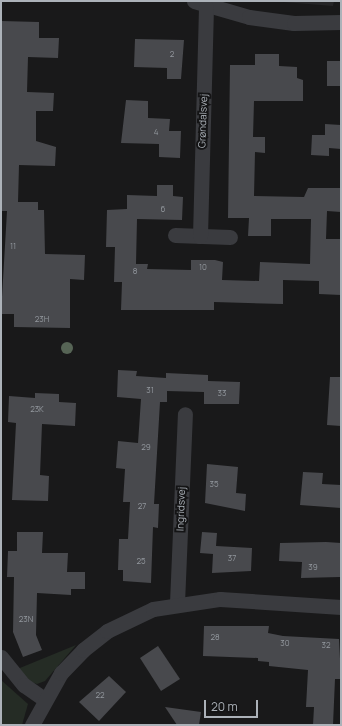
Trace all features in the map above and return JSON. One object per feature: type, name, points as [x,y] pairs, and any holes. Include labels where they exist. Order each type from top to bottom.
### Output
[{"type":"street","name":"Grøndalsvej","points":[[200,236],[200,4],[294,23],[341,22]]},
{"type":"street","points":[[175,235],[230,237]]},
{"type":"street","name":"Ingridsvej","points":[[177,603],[185,414]]},
{"type":"street","points":[[32,725],[44,699],[61,673],[107,631],[153,609],[177,603],[220,599],[341,607]]},
{"type":"street","points":[[1,657],[15,676],[44,699]]},
{"type":"shaded area","points":[[271,1],[334,1],[333,6]]},
{"type":"shaded area","points":[[76,645],[45,681],[37,684],[28,681],[15,670]]},
{"type":"shaded area","points":[[1,680],[28,704],[22,725],[1,725]]},
{"type":"building","points":[[1,21],[39,22],[39,38],[59,38],[58,58],[28,57],[27,92],[54,93],[53,111],[36,111],[36,141],[56,147],[55,166],[19,165],[18,202],[38,202],[38,210],[44,210],[45,254],[85,255],[84,280],[70,279],[70,328],[14,327],[14,314],[1,314],[7,211],[1,211]]},
{"type":"building","points":[[135,39],[184,40],[181,79],[167,79],[167,68],[134,67]]},
{"type":"building","points":[[255,54],[279,54],[279,66],[297,67],[297,78],[303,80],[303,101],[254,101],[253,137],[265,137],[265,153],[255,152],[254,196],[304,197],[308,188],[341,188],[341,212],[327,211],[326,239],[341,239],[341,295],[319,294],[319,281],[283,280],[283,304],[214,302],[214,310],[121,310],[122,282],[114,282],[115,247],[106,247],[107,210],[127,209],[127,195],[157,196],[157,185],[173,185],[173,196],[183,197],[182,220],[137,219],[136,264],[148,264],[147,269],[191,270],[191,260],[215,260],[223,262],[222,280],[259,281],[260,262],[310,264],[311,219],[271,219],[271,236],[248,236],[249,218],[228,218],[230,65],[255,65]]},
{"type":"building","points":[[327,61],[341,61],[341,86],[327,86]]},
{"type":"building","points":[[126,100],[148,101],[148,118],[170,119],[169,131],[181,131],[180,158],[159,157],[159,144],[121,143]]},
{"type":"building","points":[[325,124],[341,125],[341,149],[329,148],[329,156],[311,155],[312,135],[325,135]]},
{"type":"building","points":[[118,370],[137,371],[136,376],[166,378],[166,373],[208,375],[208,381],[240,382],[239,404],[204,404],[204,392],[167,391],[167,402],[160,402],[154,504],[159,504],[158,528],[153,527],[151,583],[123,581],[123,570],[118,570],[119,539],[128,539],[130,502],[123,502],[125,469],[116,468],[118,441],[138,443],[141,399],[117,397]]},
{"type":"building","points":[[330,377],[341,377],[341,426],[327,425]]},
{"type":"building","points":[[35,393],[59,394],[59,402],[76,403],[75,426],[42,424],[40,475],[49,476],[48,501],[12,500],[16,423],[8,422],[9,396],[35,398]]},
{"type":"building","points":[[207,464],[238,467],[236,493],[246,494],[245,511],[205,503]]},
{"type":"building","points":[[303,472],[323,473],[322,484],[341,485],[341,508],[300,505]]},
{"type":"building","points":[[17,532],[43,532],[42,553],[68,553],[67,572],[85,572],[85,589],[71,589],[71,595],[37,593],[36,635],[42,650],[23,657],[13,632],[14,577],[7,577],[8,551],[17,551]]},
{"type":"building","points":[[202,532],[217,533],[216,546],[252,548],[251,571],[212,573],[213,554],[200,553]]},
{"type":"building","points":[[280,543],[341,543],[340,577],[301,578],[302,562],[279,561]]},
{"type":"building","points":[[204,626],[269,626],[268,633],[283,636],[339,639],[341,679],[335,679],[333,725],[313,725],[314,707],[306,707],[308,670],[269,666],[269,662],[258,661],[258,658],[203,656]]},
{"type":"building","points":[[158,646],[180,679],[161,691],[140,658]]},
{"type":"building","points":[[109,676],[126,692],[99,721],[79,702]]},
{"type":"building","points":[[165,707],[201,712],[199,725],[177,725]]}]
